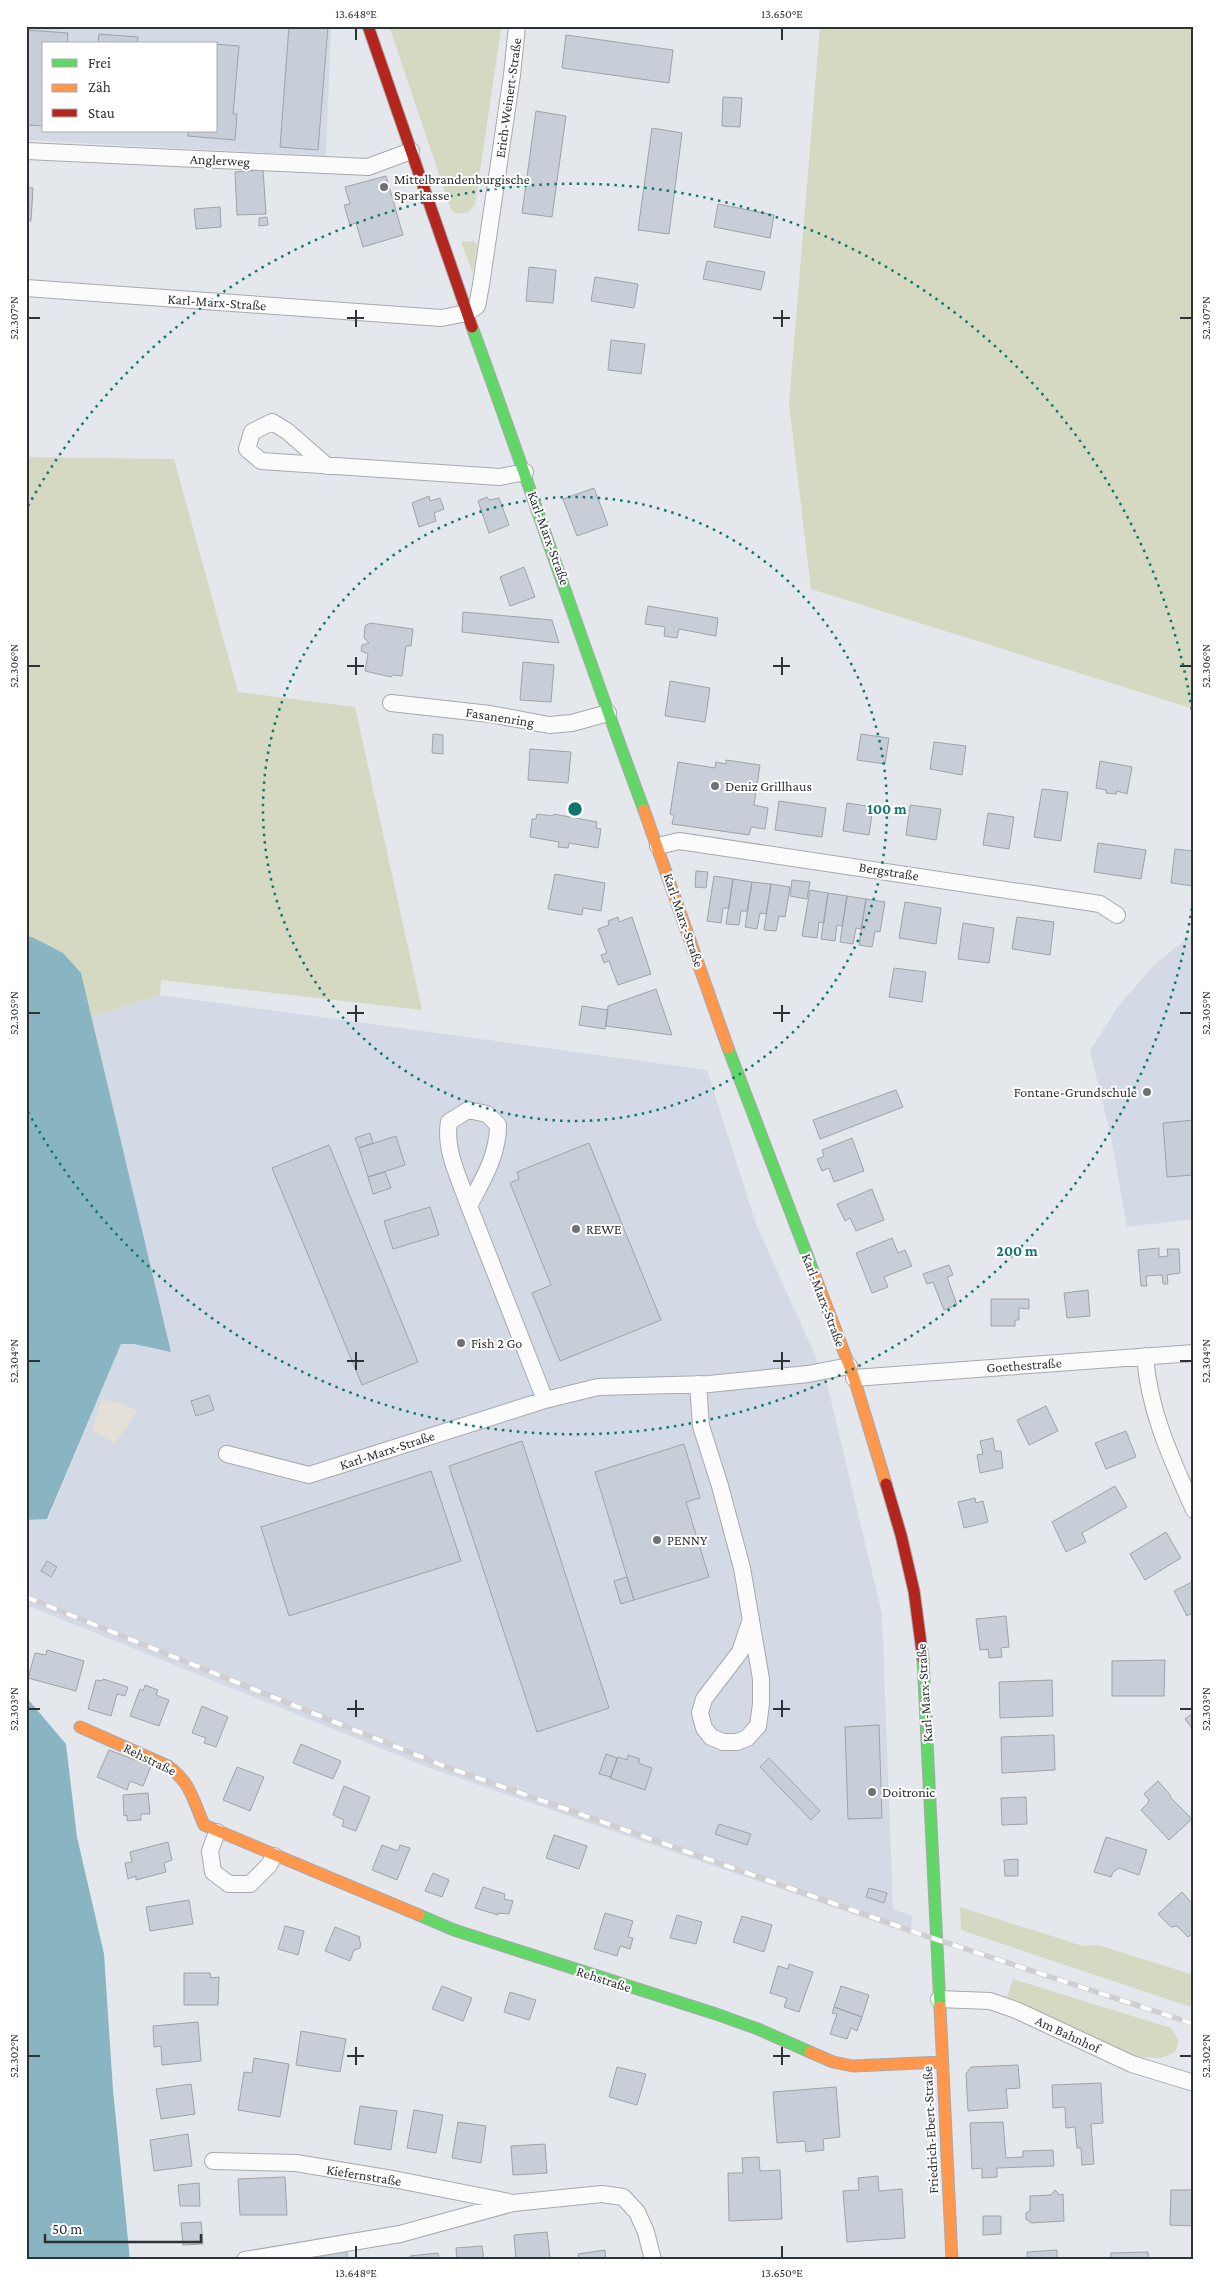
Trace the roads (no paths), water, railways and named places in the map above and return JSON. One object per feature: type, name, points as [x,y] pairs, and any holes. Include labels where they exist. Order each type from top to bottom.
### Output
[{"type":"street","name":"Karl-Marx-Straße","points":[[368,26],[466,313],[525,472],[608,713],[658,846],[735,1068],[852,1372],[901,1535],[914,1591],[919,1624],[927,1712],[939,1999]]},
{"type":"street","name":"Erich-Weinert-Straße","points":[[466,313],[477,306],[480,291],[512,75],[517,26]]},
{"type":"street","name":"Anglerweg","points":[[26,151],[368,167],[411,151]]},
{"type":"street","name":"Karl-Marx-Straße","points":[[26,288],[440,318],[466,313]]},
{"type":"street","points":[[327,466],[500,478],[525,472]]},
{"type":"street","name":"Fasanenring","points":[[391,703],[490,714],[549,725],[572,723],[608,713]]},
{"type":"street","name":"Bergstraße","points":[[658,846],[679,841],[901,873],[1100,904],[1118,915]]},
{"type":"street","points":[[469,1206],[492,1161],[498,1142],[498,1125],[487,1114],[468,1110],[449,1122],[447,1132],[448,1144],[469,1206],[545,1400]]},
{"type":"street","name":"Goethestraße","points":[[852,1372],[1194,1353]]},
{"type":"street","points":[[1144,1356],[1146,1379],[1154,1412],[1168,1454],[1194,1510]]},
{"type":"street","name":"Karl-Marx-Straße","points":[[227,1454],[309,1475],[545,1400],[598,1387],[698,1384],[852,1372]]},
{"type":"street","points":[[698,1384],[701,1426],[737,1549],[750,1618],[761,1679],[761,1704],[758,1726],[747,1738],[737,1742],[723,1742],[711,1737],[704,1728],[700,1714],[704,1699],[740,1652],[750,1618]]},
{"type":"street","name":"Rehstraße","points":[[80,1727],[180,1773],[190,1785],[204,1825],[454,1930],[733,2020],[833,2062],[853,2066],[942,2062]]},
{"type":"street","points":[[217,1832],[210,1851],[213,1872],[229,1884],[250,1884],[269,1865],[274,1856]]},
{"type":"street","name":"Friedrich-Ebert-Straße","points":[[939,1999],[952,2260]]},
{"type":"street","name":"Am Bahnhof","points":[[939,1999],[990,2001],[1016,2010],[1132,2064],[1194,2084]]},
{"type":"street","name":"Kiefernstraße","points":[[213,2161],[296,2163],[398,2180],[513,2203]]},
{"type":"street","name":"Kiefernstraße","points":[[244,2260],[400,2234],[513,2203],[602,2194],[623,2197],[637,2212],[646,2232],[652,2260]]},
{"type":"water","points":[[26,936],[32,937],[63,953],[81,973],[171,1352],[134,1344],[121,1344],[47,1519],[26,1520]]},
{"type":"water","points":[[26,1697],[66,1744],[77,1837],[104,1954],[113,2090],[130,2260],[26,2260]]},
{"type":"railway","points":[[26,1597],[441,1765],[923,1935],[1194,2024]]},
{"type":"place","name":"Mittelbrandenburgische Sparkasse","points":[[384,187]]},
{"type":"place","name":"Deniz Grillhaus","points":[[715,786]]},
{"type":"place","name":"Fontane-Grundschule","points":[[1147,1092]]},
{"type":"place","name":"REWE","points":[[576,1229]]},
{"type":"place","name":"Fish 2 Go","points":[[461,1343]]},
{"type":"place","name":"PENNY","points":[[657,1540]]},
{"type":"place","name":"Doitronic","points":[[872,1792]]}]
